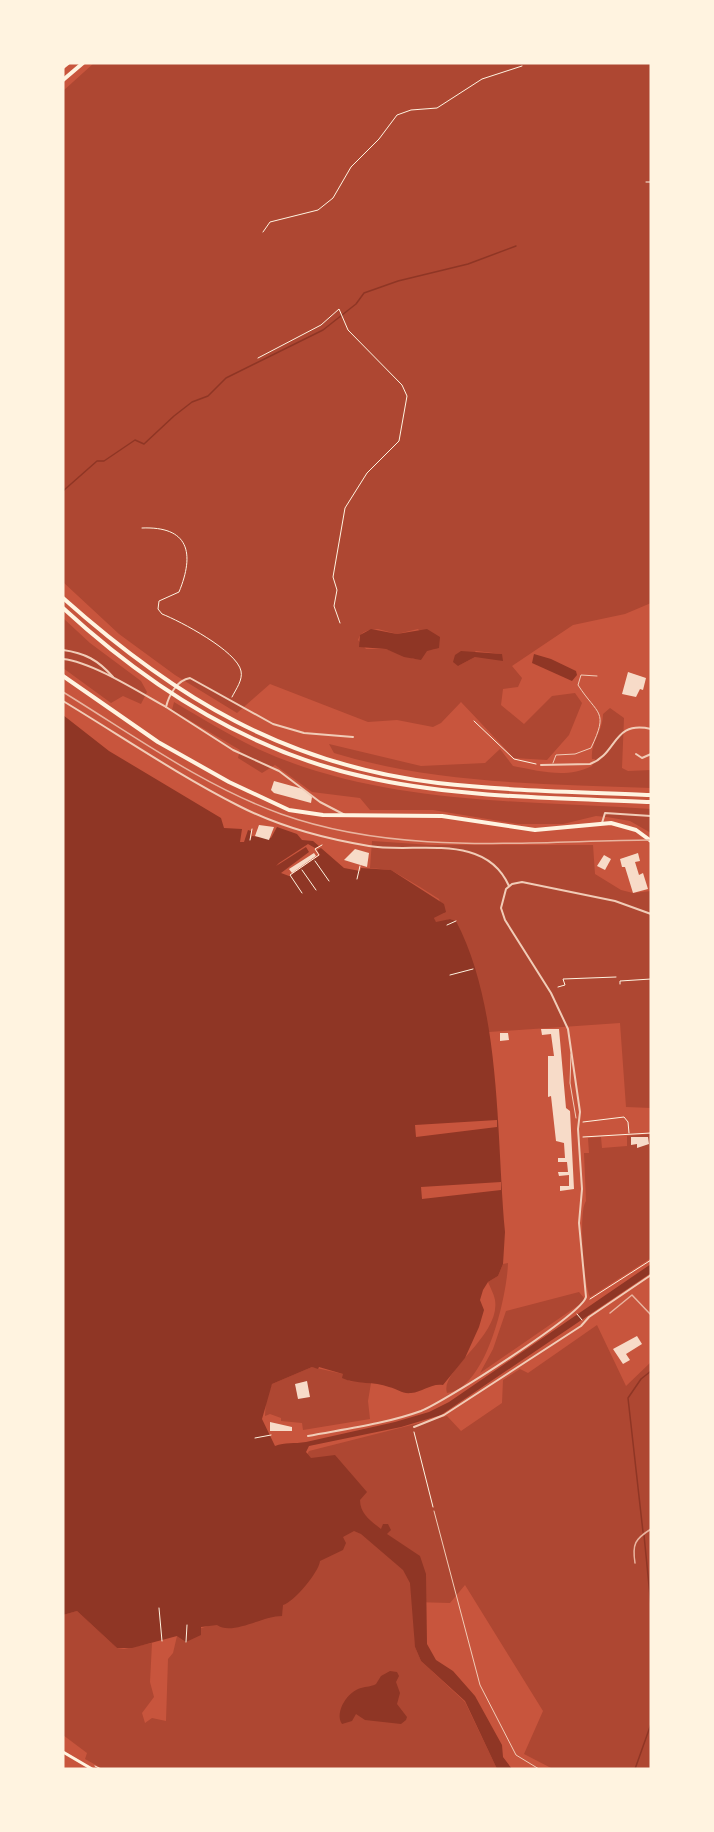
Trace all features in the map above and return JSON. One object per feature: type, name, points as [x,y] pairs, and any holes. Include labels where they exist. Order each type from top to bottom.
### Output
[{"type":"main road","points":[[63,67],[68,63]]},
{"type":"main road","points":[[63,80],[83,63]]},
{"type":"main road","points":[[63,598],[118,646],[185,694],[276,741],[368,770],[468,786],[651,795]]},
{"type":"main road","points":[[63,608],[117,654],[181,700],[274,748],[372,779],[473,793],[651,802]]},
{"type":"main road","points":[[63,676],[144,733],[229,782],[289,810],[308,814],[442,816],[535,830],[602,824],[627,826],[645,835],[651,841]]},
{"type":"main road","points":[[63,1752],[92,1769]]},
{"type":"street","points":[[63,650],[86,655],[100,662],[115,679]]},
{"type":"street","points":[[63,659],[71,660],[115,679],[166,707],[233,750],[279,771],[320,802],[345,814]]},
{"type":"street","points":[[166,707],[168,698],[185,679],[200,682],[254,715],[290,730],[352,737]]},
{"type":"street","points":[[63,700],[240,807],[303,830],[360,844],[386,848],[444,848],[472,854],[497,866],[509,886]]},
{"type":"street","points":[[541,765],[597,762],[627,729],[640,727],[651,729]]},
{"type":"street","points":[[636,754],[642,758],[651,754]]},
{"type":"street","points":[[602,824],[605,813],[651,816]]},
{"type":"street","points":[[651,850],[651,857]]},
{"type":"street","points":[[308,1436],[406,1416],[439,1403],[585,1302],[579,1223],[582,1189],[580,1118],[566,1019],[504,920],[502,898],[509,886],[522,882],[615,901],[651,914]]},
{"type":"street","points":[[414,1427],[444,1415],[581,1326],[590,1317],[651,1275]]},
{"type":"lane","points":[[552,765],[556,755],[575,754],[591,748],[601,727],[601,719],[599,712],[578,686],[578,680],[581,675],[597,676]]},
{"type":"lane","points":[[434,1511],[480,1685],[516,1755],[539,1769]]},
{"type":"path","points":[[263,232],[264,226],[270,222],[318,210],[333,198],[351,167],[379,139],[398,115],[411,110],[437,108],[482,79],[522,66]]},
{"type":"path","points":[[646,182],[651,182]]},
{"type":"path","points":[[258,357],[321,325],[339,309],[348,330],[402,385],[407,396],[399,441],[367,473],[345,508],[333,577],[338,590],[334,606],[340,623]]},
{"type":"path","points":[[142,528],[168,528],[176,533],[184,544],[186,568],[179,592],[159,601],[158,609],[162,614],[210,640],[233,659],[241,671],[241,680],[231,699]]},
{"type":"path","points":[[474,722],[514,759],[541,765]]},
{"type":"path","points":[[250,840],[252,830]]},
{"type":"path","points":[[302,893],[290,875],[319,855],[315,849],[322,845]]},
{"type":"path","points":[[314,859],[329,881]]},
{"type":"path","points":[[357,879],[360,866]]},
{"type":"path","points":[[301,868],[316,890]]},
{"type":"path","points":[[447,924],[456,921]]},
{"type":"path","points":[[450,975],[473,969]]},
{"type":"path","points":[[558,987],[565,985],[563,979],[616,977]]},
{"type":"path","points":[[620,984],[620,981],[651,979]]},
{"type":"path","points":[[579,1123],[624,1117],[627,1120],[629,1134]]},
{"type":"path","points":[[579,1137],[651,1133]]},
{"type":"path","points":[[585,1302],[651,1260]]},
{"type":"path","points":[[576,1312],[583,1322]]},
{"type":"path","points":[[414,1427],[434,1511]]},
{"type":"path","points":[[255,1438],[271,1435]]},
{"type":"path","points":[[159,1608],[162,1641]]},
{"type":"path","points":[[186,1642],[187,1625]]},
{"type":"shaded area","points":[[94,63],[651,63],[651,603],[625,614],[573,625],[512,666],[522,678],[518,687],[503,689],[501,705],[524,724],[552,696],[575,693],[582,703],[569,735],[547,760],[514,758],[461,702],[441,723],[433,727],[397,720],[368,722],[270,684],[237,713],[175,675],[119,634],[63,582],[63,91]],"holes":[[[378,629],[397,634],[418,629],[436,649],[427,650],[414,659],[386,649],[366,649],[358,640],[359,637],[366,631]],[[476,651],[502,654],[475,657],[458,666]]]},
{"type":"shaded area","points":[[63,618],[90,643],[141,681],[147,692],[141,704],[123,696],[111,703],[63,668]]},
{"type":"shaded area","points":[[371,629],[397,634],[427,629],[440,637],[439,648],[427,651],[421,660],[404,657],[386,649],[359,647],[360,635]]},
{"type":"shaded area","points":[[461,651],[502,654],[503,661],[475,657],[458,666],[453,662],[455,655]]},
{"type":"shaded area","points":[[534,654],[576,671],[577,675],[572,681],[532,663]]},
{"type":"shaded area","points":[[174,702],[258,749],[305,767],[353,781],[451,797],[651,809],[651,833],[630,821],[596,816],[563,824],[518,824],[433,810],[370,810],[360,798],[312,792],[275,765],[262,773],[238,758],[240,750],[172,710]]},
{"type":"shaded area","points":[[610,708],[624,718],[622,768],[628,771],[651,770],[651,788],[451,777],[373,763],[334,753],[329,744],[421,766],[485,763],[500,749],[513,766],[543,772],[572,772],[592,766],[595,759],[592,759],[593,748],[603,714]]},
{"type":"shaded area","points":[[63,715],[109,751],[221,818],[224,828],[242,829],[240,842],[244,842],[248,830],[251,831],[250,841],[252,836],[271,838],[277,827],[297,834],[302,840],[313,841],[319,846],[315,848],[308,844],[279,863],[276,866],[306,847],[309,852],[281,873],[289,876],[320,855],[317,850],[321,848],[344,868],[360,871],[361,868],[391,870],[444,904],[446,912],[434,918],[436,922],[450,919],[456,921],[471,956],[482,993],[489,1032],[498,1114],[505,1232],[503,1264],[498,1276],[488,1282],[483,1290],[480,1300],[484,1310],[465,1358],[443,1385],[435,1385],[411,1393],[383,1385],[354,1382],[342,1378],[343,1374],[319,1367],[318,1369],[312,1367],[272,1384],[262,1419],[275,1446],[306,1442],[429,1412],[449,1402],[651,1264],[651,1273],[441,1415],[401,1427],[309,1446],[306,1452],[311,1458],[335,1455],[367,1492],[360,1500],[360,1505],[367,1517],[381,1529],[383,1524],[388,1524],[391,1530],[387,1534],[420,1556],[426,1574],[427,1644],[436,1660],[453,1671],[475,1696],[502,1745],[503,1757],[512,1769],[497,1769],[465,1701],[421,1661],[415,1647],[410,1583],[403,1570],[361,1534],[354,1531],[343,1537],[346,1543],[343,1550],[320,1561],[305,1586],[283,1605],[282,1616],[239,1627],[223,1628],[217,1625],[201,1627],[201,1635],[186,1642],[177,1636],[132,1648],[117,1648],[77,1611],[63,1615]]},
{"type":"shaded area","points":[[372,841],[431,845],[593,845],[595,874],[621,890],[633,893],[651,891],[651,1108],[626,1107],[620,1023],[489,1032],[472,964],[456,921],[450,919],[436,923],[434,918],[444,913],[439,899],[391,870],[370,868]]},
{"type":"shaded area","points":[[651,1134],[651,1258],[590,1297],[582,1233],[586,1201],[584,1153],[589,1153],[588,1138],[601,1137],[602,1148],[627,1146],[627,1136]]},
{"type":"shaded area","points":[[508,1263],[499,1317],[484,1358],[473,1375],[461,1387],[447,1393],[447,1384],[452,1374],[489,1327],[494,1313],[495,1300],[488,1282],[498,1276],[503,1264]]},
{"type":"shaded area","points":[[579,1292],[584,1298],[583,1302],[480,1373],[493,1349],[506,1311]]},
{"type":"shaded area","points":[[597,1325],[626,1386],[651,1362],[651,1769],[553,1769],[524,1754],[543,1711],[465,1585],[450,1603],[414,1602],[415,1647],[421,1661],[465,1702],[497,1769],[103,1769],[85,1759],[87,1753],[63,1735],[63,1615],[77,1611],[117,1648],[124,1649],[152,1643],[150,1682],[154,1697],[142,1713],[145,1723],[152,1718],[166,1721],[168,1659],[173,1653],[177,1636],[208,1626],[309,1451],[447,1416],[461,1431],[502,1403],[503,1380],[520,1369],[528,1373]]},
{"type":"shaded area","points":[[312,1367],[343,1374],[349,1381],[371,1383],[368,1401],[370,1419],[303,1430],[302,1423],[281,1421],[281,1418],[270,1414],[265,1416],[266,1399],[272,1384]]},
{"type":"shaded area","points":[[390,1671],[397,1672],[399,1676],[396,1682],[400,1693],[397,1704],[407,1717],[406,1720],[401,1724],[365,1720],[356,1714],[352,1721],[342,1724],[341,1708],[351,1693],[376,1684],[381,1676]]},
{"type":"pier","points":[[497,1120],[497,1127],[416,1137],[415,1125]]},
{"type":"pier","points":[[501,1182],[501,1190],[422,1199],[421,1187]]},
{"type":"building","points":[[628,672],[646,678],[643,690],[640,689],[636,697],[622,694]]},
{"type":"building","points":[[274,781],[303,789],[312,797],[311,803],[274,793],[271,790]]},
{"type":"building","points":[[259,825],[274,827],[269,840],[255,836]]},
{"type":"building","points":[[355,849],[369,853],[367,867],[344,860]]},
{"type":"building","points":[[314,853],[316,856],[292,873],[289,869]]},
{"type":"building","points":[[638,853],[640,861],[635,862],[639,875],[643,873],[648,889],[633,893],[625,867],[622,867],[620,859]]},
{"type":"building","points":[[604,855],[611,859],[605,870],[597,866]]},
{"type":"building","points":[[541,1029],[559,1029],[566,1108],[570,1111],[574,1189],[560,1191],[560,1186],[569,1186],[569,1175],[559,1176],[558,1172],[568,1172],[567,1162],[558,1162],[558,1158],[565,1158],[564,1143],[556,1141],[551,1096],[548,1097],[548,1056],[554,1056],[551,1034],[542,1035]]},
{"type":"building","points":[[500,1033],[508,1033],[509,1040],[500,1041]]},
{"type":"building","points":[[631,1137],[648,1137],[649,1144],[637,1148],[637,1144],[631,1145]]},
{"type":"building","points":[[637,1336],[642,1344],[626,1354],[630,1360],[623,1364],[613,1349]]},
{"type":"building","points":[[307,1381],[310,1397],[298,1399],[295,1384]]},
{"type":"building","points":[[270,1422],[292,1427],[292,1431],[270,1431]]},
{"type":"waterway","points":[[63,491],[97,461],[104,461],[135,440],[144,444],[174,416],[192,402],[208,396],[226,378],[323,330],[356,304],[364,293],[398,281],[468,264],[516,246]]},
{"type":"waterway","points":[[643,1532],[628,1398],[641,1379],[651,1371]]},
{"type":"waterway","points":[[644,1535],[651,1606]]},
{"type":"waterway","points":[[635,1769],[651,1724]]},
{"type":"tram line","points":[[610,1313],[632,1295],[651,1315]]},
{"type":"tram line","points":[[635,1563],[636,1543],[651,1529]]},
{"type":"railway","points":[[63,692],[169,759],[224,789],[281,814],[325,827],[371,836],[464,843],[651,840]]}]
